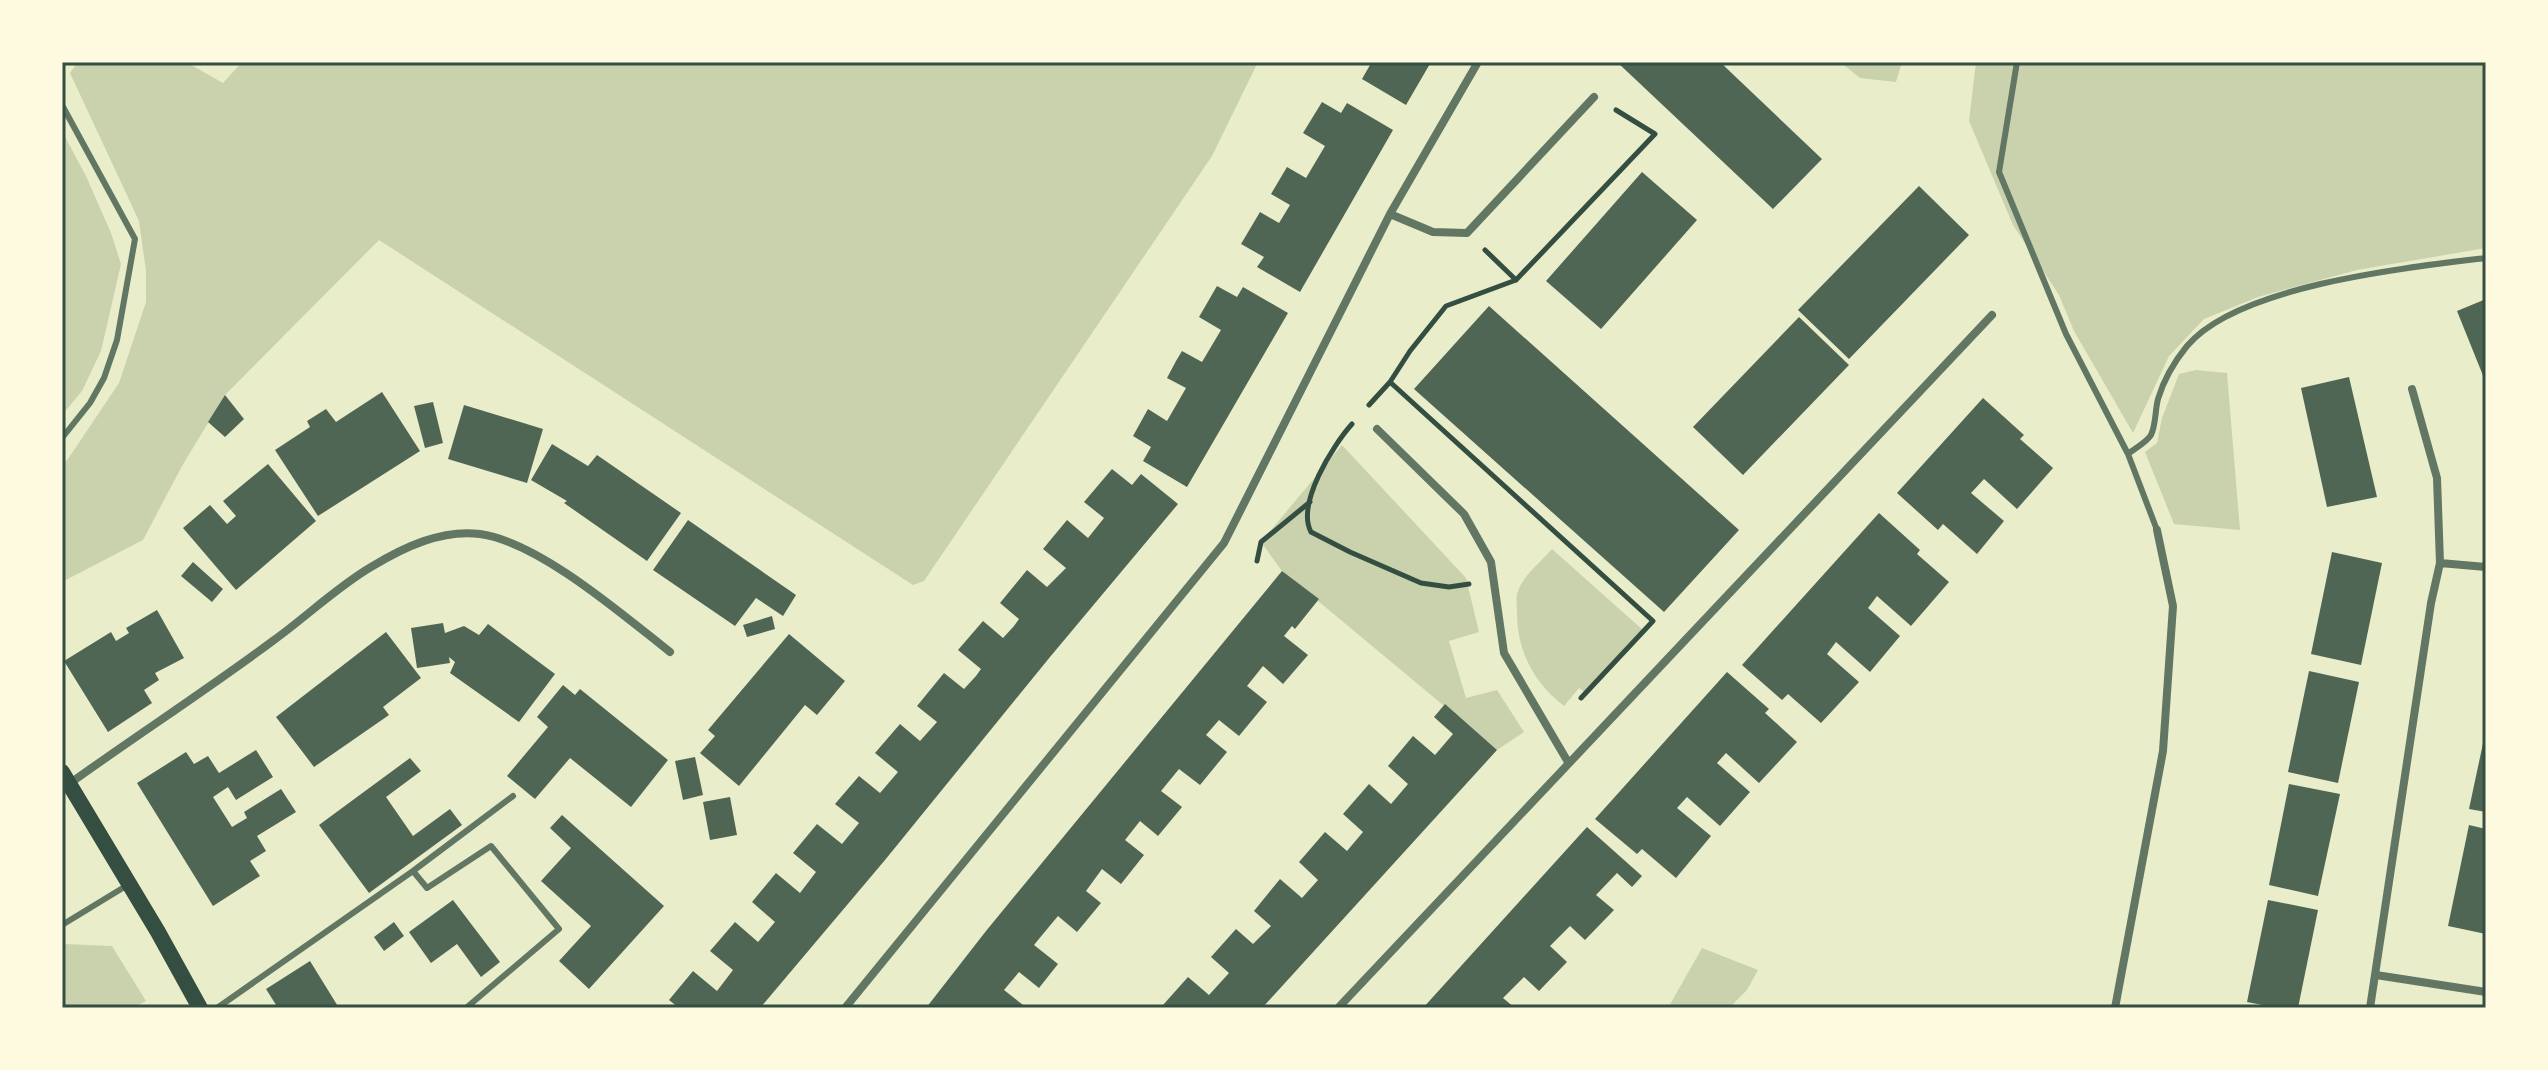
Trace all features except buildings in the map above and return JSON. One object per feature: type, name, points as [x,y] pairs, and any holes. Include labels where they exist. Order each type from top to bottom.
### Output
[{"type":"main road","points":[[66,778],[200,1008]]},
{"type":"street","points":[[845,1008],[1224,543],[1390,214],[1478,62]]},
{"type":"street","points":[[1390,214],[1433,232],[1467,233],[1594,97]]},
{"type":"street","points":[[1338,1008],[1992,315]]},
{"type":"street","points":[[2370,1008],[2431,603],[2440,563],[2437,478],[2412,389]]},
{"type":"street","points":[[1377,429],[1464,514],[1491,562],[1504,653],[1568,762]]},
{"type":"street","points":[[2115,1008],[2163,751],[2173,606],[2157,530]]},
{"type":"street","points":[[66,778],[273,641],[370,567],[420,543],[454,533],[483,535],[528,550],[606,601],[670,652]]},
{"type":"street","points":[[2440,563],[2486,567]]},
{"type":"street","points":[[2376,975],[2486,992]]},
{"type":"lane","points":[[2017,62],[1999,172],[2066,334],[2128,454],[2157,530]]},
{"type":"lane","points":[[62,105],[135,239],[117,340],[104,378],[90,403],[62,438]]},
{"type":"lane","points":[[2128,454],[2150,436],[2169,370],[2189,343],[2220,321],[2247,307],[2330,282],[2486,258]]},
{"type":"lane","points":[[217,1008],[413,871],[513,796]]},
{"type":"lane","points":[[413,871],[427,888],[491,846],[559,929],[466,1008]]},
{"type":"lane","points":[[62,925],[129,884]]},
{"type":"path","points":[[1493,580],[1449,587],[1421,583],[1311,532],[1307,518],[1310,502],[1323,468],[1340,437],[1390,382],[1446,306],[1516,280],[1655,134],[1594,97]]},
{"type":"path","points":[[1467,233],[1516,280]]},
{"type":"path","points":[[1390,382],[1653,621],[1581,698]]},
{"type":"path","points":[[1257,561],[1261,542],[1310,502]]},
{"type":"green space","points":[[78,62],[186,62],[223,83],[242,62],[1258,62],[1212,156],[924,581],[913,585],[379,240],[225,395],[182,466],[143,540],[62,582],[62,464],[119,383],[146,302],[146,271],[139,221],[70,73]]},
{"type":"green space","points":[[1840,62],[1902,62],[1896,82],[1860,78]]},
{"type":"green space","points":[[1976,62],[2486,62],[2486,248],[2357,270],[2258,297],[2204,319],[2169,356],[2133,433],[2074,331],[2059,295],[2013,225],[1969,121]]},
{"type":"green space","points":[[62,131],[86,176],[121,264],[101,351],[82,391],[62,415]]},
{"type":"green space","points":[[2196,370],[2227,373],[2240,530],[2174,524],[2145,452],[2157,443],[2162,418],[2179,374]]},
{"type":"green space","points":[[1342,445],[1466,578],[1479,632],[1449,641],[1466,698],[1497,690],[1524,732],[1497,750],[1282,571],[1261,542]]},
{"type":"green space","points":[[1552,549],[1644,631],[1586,693],[1579,688],[1564,706],[1544,687],[1529,665],[1518,627],[1519,587]]},
{"type":"green space","points":[[62,946],[112,946],[146,1001],[133,1008],[62,1008]]},
{"type":"green space","points":[[1702,948],[1758,970],[1747,990],[1729,1008],[1668,1008]]}]
